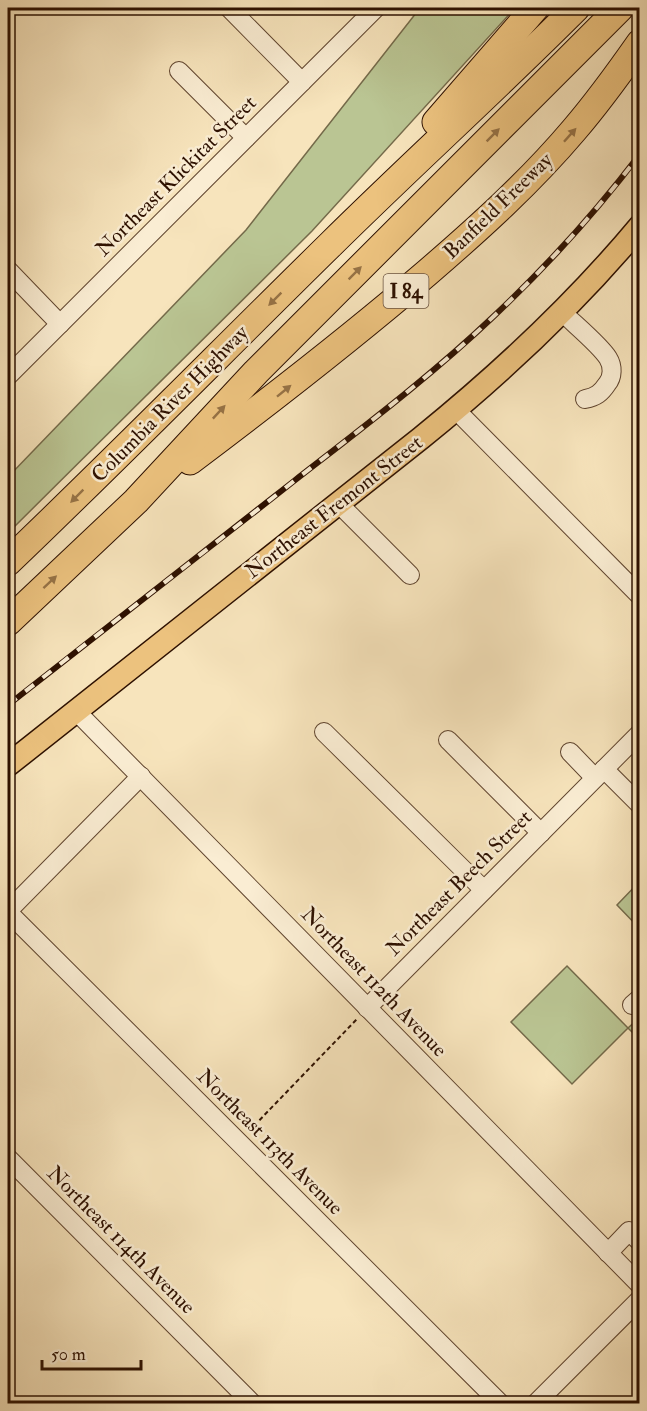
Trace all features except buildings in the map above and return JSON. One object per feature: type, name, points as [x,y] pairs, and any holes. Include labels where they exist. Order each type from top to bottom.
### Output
[{"type":"highway","points":[[331,243],[535,8]]},
{"type":"highway","points":[[331,243],[576,8]]},
{"type":"highway","points":[[136,501],[256,372],[620,8]]},
{"type":"highway","name":"Banfield Freeway","points":[[136,501],[287,388],[384,310],[481,226],[574,131],[609,87],[639,43]]},
{"type":"highway","name":"Columbia River Highway","points":[[8,562],[331,243]]},
{"type":"highway","name":"I 84","points":[[8,622],[136,501]]},
{"type":"main road","name":"Northeast Fremont Street","points":[[8,765],[456,410],[513,359],[561,311],[639,226]]},
{"type":"street","points":[[229,8],[302,82]]},
{"type":"street","name":"Northeast Klickitat Street","points":[[8,376],[376,8]]},
{"type":"street","points":[[180,71],[246,138]]},
{"type":"street","points":[[8,270],[60,324]]},
{"type":"street","points":[[561,311],[608,357],[612,367],[610,380],[602,392],[593,398],[585,399]]},
{"type":"street","points":[[456,410],[639,596]]},
{"type":"street","points":[[338,503],[411,575]]},
{"type":"street","name":"Northeast 112th Avenue","points":[[76,711],[639,1285]]},
{"type":"street","points":[[324,732],[484,890]]},
{"type":"street","name":"Northeast Beech Street","points":[[367,1008],[639,733]]},
{"type":"street","points":[[448,740],[540,833]]},
{"type":"street","points":[[570,752],[639,805]]},
{"type":"street","points":[[8,911],[141,776]]},
{"type":"street","name":"Northeast 113th Avenue","points":[[8,911],[501,1404]]},
{"type":"street","name":"Northeast 114th Avenue","points":[[8,1158],[254,1404]]},
{"type":"street","points":[[608,1253],[629,1231],[639,1242]]},
{"type":"street","points":[[535,1404],[639,1299]]},
{"type":"path","points":[[238,1143],[367,1008]]},
{"type":"green space","points":[[420,8],[515,8],[312,231],[8,533],[8,477],[246,230]]},
{"type":"green space","points":[[639,882],[639,928],[617,905]]},
{"type":"green space","points":[[567,966],[628,1028],[572,1084],[511,1022]]},
{"type":"green space","points":[[640,1017],[639,1039],[628,1028]]},
{"type":"railway","points":[[8,705],[446,360],[552,258],[606,197],[640,154]]}]
